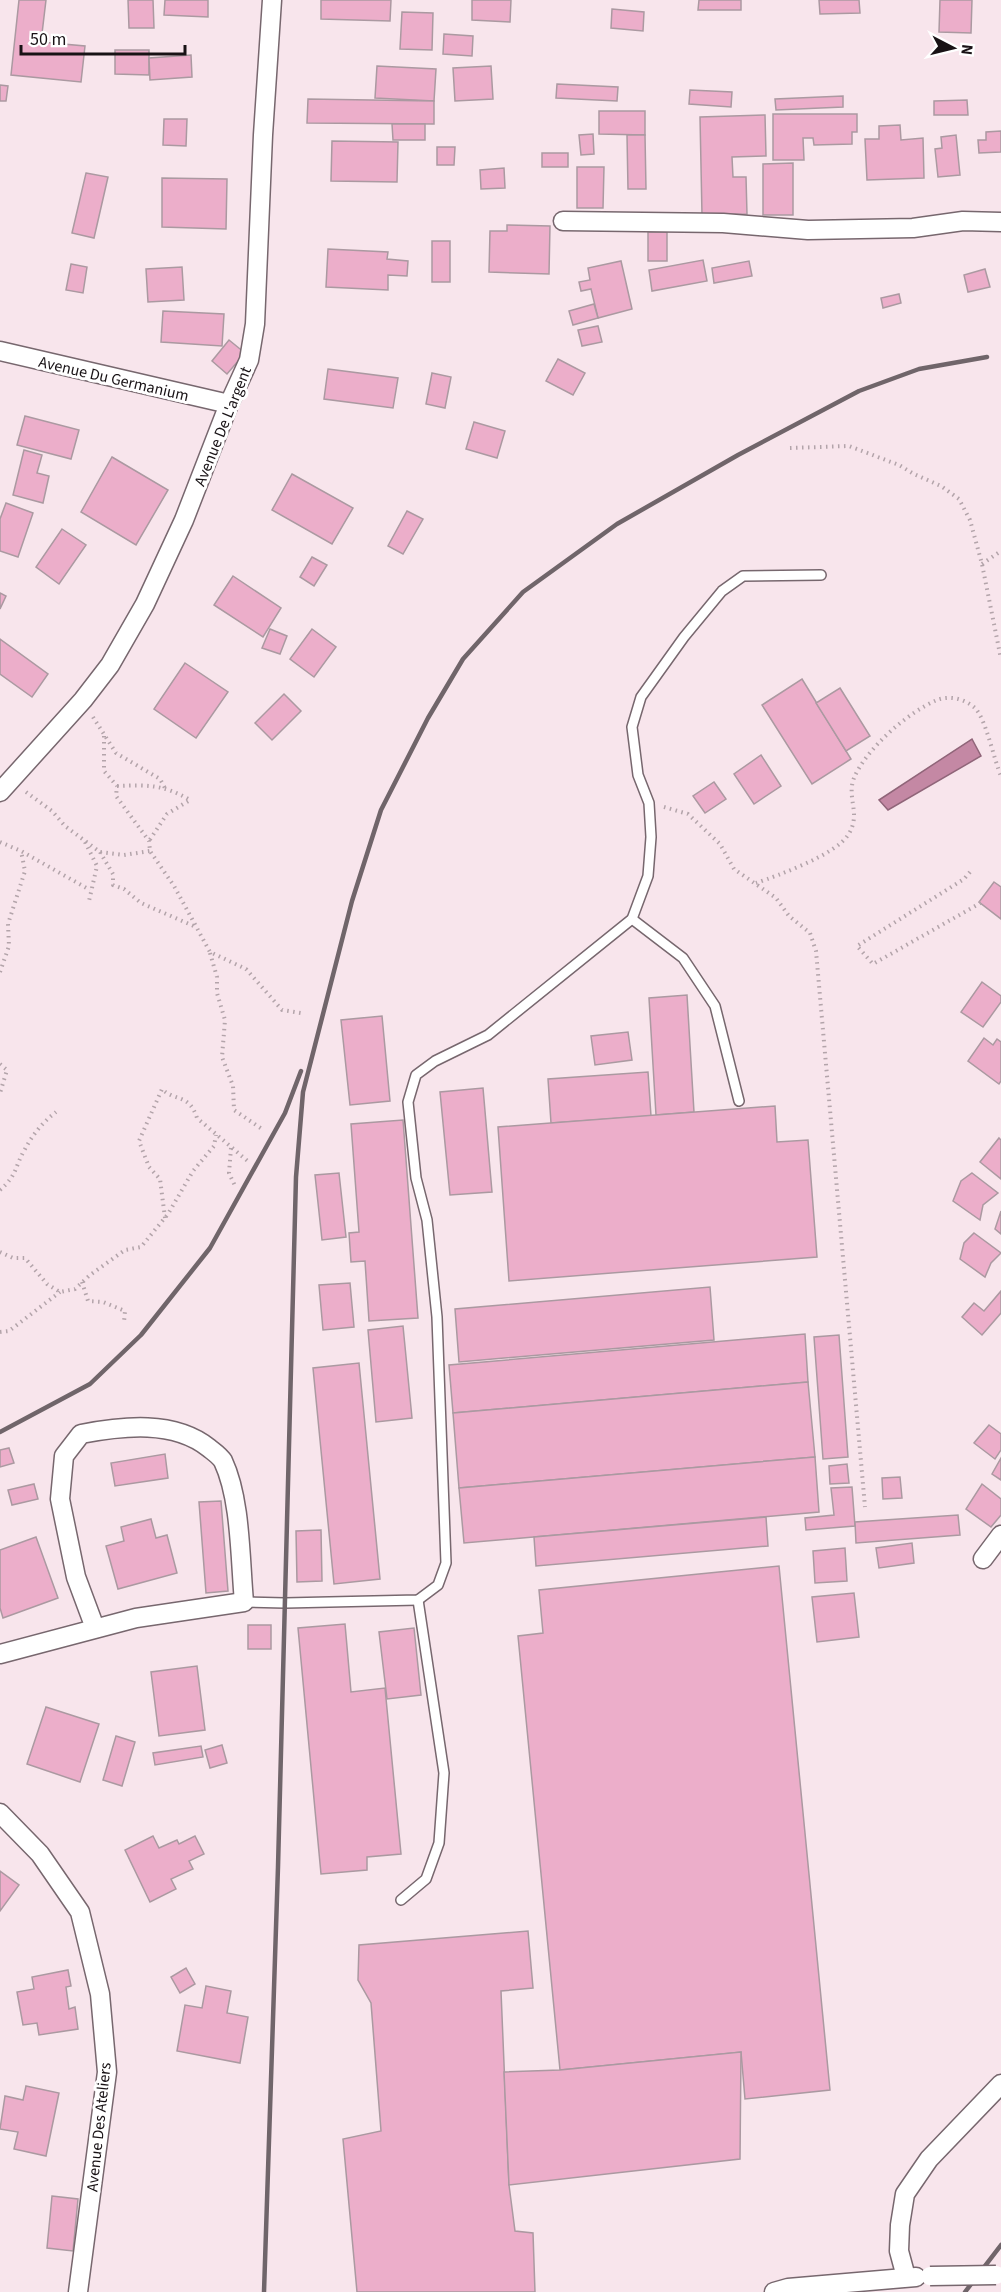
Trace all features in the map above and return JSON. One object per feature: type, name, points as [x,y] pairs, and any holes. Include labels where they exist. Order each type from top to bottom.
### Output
[{"type":"street","name":"Avenue De L'argent","points":[[4,783],[110,665],[146,604],[184,520],[229,404],[249,360],[255,324],[263,135],[272,0]]},
{"type":"street","points":[[563,222],[723,223],[808,230],[913,228],[963,222],[1001,222]]},
{"type":"street","name":"Avenue Du Germanium","points":[[0,351],[229,404]]},
{"type":"street","points":[[0,1654],[136,1618],[244,1602],[234,1492],[222,1458],[198,1439],[159,1428],[113,1428],[81,1434],[64,1456],[60,1499],[76,1577],[95,1628]]},
{"type":"street","points":[[983,1559],[1001,1535]]},
{"type":"street","name":"Avenue Des Ateliers","points":[[0,1813],[40,1854],[80,1912],[100,1994],[107,2072],[78,2292]]},
{"type":"street","points":[[906,2277],[899,2251],[905,2194],[929,2159],[1001,2084]]},
{"type":"street","points":[[774,2292],[788,2288],[906,2277],[998,2275]]},
{"type":"lane","points":[[244,1602],[418,1600],[438,1585],[446,1563],[437,1317],[427,1220],[416,1178],[408,1102],[416,1075],[435,1060],[488,1035],[632,919],[648,876],[651,837],[649,803],[638,775],[632,727],[641,697],[684,637],[722,591],[743,576],[822,575]]},
{"type":"lane","points":[[632,919],[683,958],[715,1006],[739,1101]]},
{"type":"lane","points":[[401,1900],[426,1879],[439,1843],[444,1773],[418,1600]]},
{"type":"path","points":[[790,448],[849,446],[899,465],[941,486],[959,499],[970,520],[982,564],[1001,659]]},
{"type":"path","points":[[982,564],[1001,551]]},
{"type":"path","points":[[755,884],[796,869],[848,837],[854,824],[855,811],[851,792],[854,778],[865,761],[881,738],[938,700],[953,698],[967,702],[977,710],[1001,776]]},
{"type":"path","points":[[165,789],[160,779],[116,753],[104,736],[104,771],[117,786],[116,796],[149,841],[150,851],[174,886],[210,952],[217,977],[217,993],[225,1020],[222,1057],[232,1086],[234,1110],[262,1129]]},
{"type":"path","points":[[4,783],[52,811],[65,826],[100,852],[113,874],[113,885],[124,889],[141,903],[196,927]]},
{"type":"path","points":[[117,786],[144,785],[172,789],[190,800],[167,814],[149,841]]},
{"type":"path","points":[[649,803],[688,814],[720,844],[734,869],[776,898],[789,916],[810,933],[816,951],[865,1507]]},
{"type":"path","points":[[85,841],[97,866],[89,901]]},
{"type":"path","points":[[0,842],[21,851],[90,890]]},
{"type":"path","points":[[0,972],[9,946],[8,924],[25,871],[21,851]]},
{"type":"path","points":[[100,852],[124,855],[150,851]]},
{"type":"path","points":[[970,872],[963,879],[857,946],[873,964],[984,901]]},
{"type":"path","points":[[210,952],[246,969],[282,1010],[301,1013]]},
{"type":"path","points":[[0,1064],[7,1070],[0,1093]]},
{"type":"path","points":[[165,1218],[160,1179],[149,1167],[139,1141],[162,1089],[167,1094],[182,1097],[195,1111],[197,1118],[250,1163]]},
{"type":"path","points":[[0,1190],[13,1178],[24,1150],[42,1122],[56,1112]]},
{"type":"path","points":[[0,1332],[9,1331],[60,1293],[75,1289],[125,1250],[141,1246],[165,1218],[193,1172],[214,1146],[216,1135]]},
{"type":"path","points":[[231,1147],[230,1173],[235,1186]]},
{"type":"path","points":[[0,1252],[13,1258],[24,1258],[47,1284],[60,1293]]},
{"type":"path","points":[[82,1282],[87,1300],[103,1302],[125,1311],[124,1322]]},
{"type":"shaded area","points":[[972,739],[981,756],[888,810],[879,800]]},
{"type":"building","points":[[19,0],[46,0],[41,42],[85,46],[81,82],[11,75]]},
{"type":"building","points":[[128,0],[153,0],[154,28],[129,28]]},
{"type":"building","points":[[165,0],[208,0],[208,17],[164,15]]},
{"type":"building","points":[[321,0],[391,0],[390,21],[321,19]]},
{"type":"building","points":[[472,0],[511,0],[510,22],[472,20]]},
{"type":"building","points":[[699,0],[741,0],[741,10],[698,10]]},
{"type":"building","points":[[819,0],[859,0],[860,13],[820,14]]},
{"type":"building","points":[[940,0],[972,0],[971,33],[939,32]]},
{"type":"building","points":[[612,9],[644,12],[643,31],[611,28]]},
{"type":"building","points":[[402,12],[433,13],[432,50],[400,49]]},
{"type":"building","points":[[444,34],[473,36],[472,56],[443,54]]},
{"type":"building","points":[[115,50],[149,50],[149,75],[115,74]]},
{"type":"building","points":[[191,55],[192,77],[150,80],[149,58]]},
{"type":"building","points":[[377,66],[436,69],[434,101],[375,98]]},
{"type":"building","points":[[491,66],[493,99],[455,101],[453,68]]},
{"type":"building","points":[[557,84],[618,87],[617,101],[556,98]]},
{"type":"building","points":[[0,85],[8,86],[6,101],[0,101]]},
{"type":"building","points":[[690,90],[732,92],[731,107],[689,104]]},
{"type":"building","points":[[843,96],[843,107],[776,110],[775,99]]},
{"type":"building","points":[[308,99],[434,101],[434,124],[307,123]]},
{"type":"building","points":[[967,100],[968,115],[934,115],[934,101]]},
{"type":"building","points":[[599,111],[645,111],[645,135],[599,134]]},
{"type":"building","points":[[773,114],[857,114],[857,132],[852,132],[852,144],[814,145],[813,138],[803,138],[804,160],[773,160]]},
{"type":"building","points":[[765,115],[766,156],[732,157],[733,177],[746,177],[747,214],[702,215],[700,117]]},
{"type":"building","points":[[164,119],[187,119],[186,146],[163,145]]},
{"type":"building","points":[[392,124],[425,124],[425,140],[393,140]]},
{"type":"building","points":[[900,125],[901,140],[923,138],[924,178],[867,180],[865,139],[879,139],[879,126]]},
{"type":"building","points":[[1001,131],[1001,152],[979,153],[978,140],[986,140],[986,132]]},
{"type":"building","points":[[593,134],[594,154],[581,155],[579,135]]},
{"type":"building","points":[[627,135],[645,135],[646,189],[628,189]]},
{"type":"building","points":[[956,135],[960,175],[938,177],[935,149],[942,148],[941,137]]},
{"type":"building","points":[[332,141],[398,142],[397,182],[331,181]]},
{"type":"building","points":[[437,147],[455,147],[454,165],[437,165]]},
{"type":"building","points":[[542,153],[568,153],[568,167],[542,167]]},
{"type":"building","points":[[793,163],[793,215],[763,215],[763,164]]},
{"type":"building","points":[[577,167],[604,167],[603,208],[577,208]]},
{"type":"building","points":[[504,168],[505,188],[481,189],[480,170]]},
{"type":"building","points":[[86,173],[108,177],[94,238],[72,233]]},
{"type":"building","points":[[162,178],[227,179],[226,229],[162,227]]},
{"type":"building","points":[[507,225],[550,226],[549,274],[489,272],[490,231],[507,231]]},
{"type":"building","points":[[648,232],[667,232],[667,261],[648,261]]},
{"type":"building","points":[[432,241],[450,241],[450,282],[432,282]]},
{"type":"building","points":[[328,249],[388,252],[387,259],[408,261],[407,276],[388,275],[388,290],[326,287]]},
{"type":"building","points":[[703,260],[707,281],[652,291],[649,270]]},
{"type":"building","points":[[621,261],[632,309],[598,318],[591,289],[581,291],[579,282],[590,280],[588,268]]},
{"type":"building","points":[[749,261],[752,276],[714,283],[712,268]]},
{"type":"building","points":[[71,264],[87,267],[83,293],[66,290]]},
{"type":"building","points":[[182,267],[184,300],[148,302],[146,269]]},
{"type":"building","points":[[985,269],[990,287],[968,292],[964,275]]},
{"type":"building","points":[[899,294],[901,303],[883,308],[881,298]]},
{"type":"building","points":[[594,304],[598,318],[573,325],[569,311]]},
{"type":"building","points":[[163,311],[224,314],[222,346],[161,342]]},
{"type":"building","points":[[598,326],[602,342],[582,346],[578,330]]},
{"type":"building","points":[[229,340],[245,353],[227,374],[212,361]]},
{"type":"building","points":[[558,359],[585,373],[573,395],[546,381]]},
{"type":"building","points":[[328,369],[398,378],[393,408],[324,399]]},
{"type":"building","points":[[432,373],[451,377],[445,408],[426,404]]},
{"type":"building","points":[[25,416],[79,430],[71,459],[17,445]]},
{"type":"building","points":[[474,422],[505,431],[497,458],[466,449]]},
{"type":"building","points":[[24,450],[42,455],[37,473],[49,476],[43,503],[13,495]]},
{"type":"building","points":[[112,457],[168,490],[136,545],[81,512]]},
{"type":"building","points":[[292,474],[353,508],[332,544],[272,510]]},
{"type":"building","points":[[6,503],[33,513],[18,557],[0,551],[0,519]]},
{"type":"building","points":[[407,511],[423,519],[403,554],[388,546]]},
{"type":"building","points":[[62,529],[86,545],[59,584],[36,567]]},
{"type":"building","points":[[312,557],[327,565],[314,586],[300,577]]},
{"type":"building","points":[[233,576],[281,608],[263,637],[214,605]]},
{"type":"building","points":[[0,593],[6,596],[0,609]]},
{"type":"building","points":[[270,629],[287,636],[280,654],[262,648]]},
{"type":"building","points":[[312,629],[336,647],[314,677],[290,659]]},
{"type":"building","points":[[0,639],[48,674],[32,697],[0,674]]},
{"type":"building","points":[[185,663],[228,692],[196,738],[154,709]]},
{"type":"building","points":[[802,679],[851,759],[812,784],[762,705]]},
{"type":"building","points":[[840,688],[870,736],[846,751],[816,703]]},
{"type":"building","points":[[284,694],[301,711],[272,740],[255,723]]},
{"type":"building","points":[[761,755],[781,786],[754,804],[734,774]]},
{"type":"building","points":[[714,782],[726,799],[705,813],[693,796]]},
{"type":"building","points":[[994,882],[1001,887],[1001,919],[979,902]]},
{"type":"building","points":[[982,982],[1001,996],[1001,1002],[983,1027],[961,1012]]},
{"type":"building","points":[[687,995],[694,1112],[656,1115],[649,998]]},
{"type":"building","points":[[382,1016],[390,1101],[350,1105],[341,1020]]},
{"type":"building","points":[[628,1032],[632,1060],[595,1065],[591,1036]]},
{"type":"building","points":[[984,1038],[993,1045],[997,1039],[1001,1042],[1001,1081],[999,1084],[968,1061]]},
{"type":"building","points":[[648,1072],[651,1116],[551,1123],[548,1079]]},
{"type":"building","points":[[483,1088],[492,1192],[450,1195],[440,1092]]},
{"type":"building","points":[[775,1106],[777,1142],[808,1140],[817,1257],[509,1281],[498,1127]]},
{"type":"building","points":[[403,1120],[418,1318],[369,1321],[365,1261],[351,1262],[349,1233],[359,1232],[351,1124]]},
{"type":"building","points":[[999,1138],[1001,1140],[1001,1179],[980,1162]]},
{"type":"building","points":[[339,1173],[346,1237],[322,1240],[315,1175]]},
{"type":"building","points":[[972,1173],[998,1193],[983,1205],[980,1220],[953,1201],[961,1181]]},
{"type":"building","points":[[1001,1211],[1001,1234],[995,1229]]},
{"type":"building","points":[[974,1233],[1001,1253],[991,1263],[985,1277],[960,1259],[964,1243]]},
{"type":"building","points":[[350,1283],[354,1327],[323,1330],[319,1285]]},
{"type":"building","points":[[710,1287],[714,1340],[459,1362],[455,1309]]},
{"type":"building","points":[[1001,1291],[1001,1313],[982,1335],[962,1317],[974,1303],[984,1311]]},
{"type":"building","points":[[403,1326],[412,1418],[376,1422],[368,1330]]},
{"type":"building","points":[[805,1334],[808,1382],[453,1413],[449,1365]]},
{"type":"building","points":[[839,1335],[848,1457],[823,1459],[814,1337]]},
{"type":"building","points":[[359,1363],[380,1579],[334,1584],[313,1368]]},
{"type":"building","points":[[808,1382],[815,1457],[459,1488],[453,1413]]},
{"type":"building","points":[[989,1425],[1001,1434],[1001,1450],[995,1459],[974,1443]]},
{"type":"building","points":[[9,1448],[14,1463],[0,1467],[0,1450]]},
{"type":"building","points":[[165,1454],[168,1478],[115,1486],[111,1463]]},
{"type":"building","points":[[815,1457],[819,1512],[464,1543],[459,1488]]},
{"type":"building","points":[[1001,1458],[1001,1480],[992,1474]]},
{"type":"building","points":[[847,1464],[849,1483],[830,1484],[829,1466]]},
{"type":"building","points":[[900,1477],[902,1498],[883,1499],[882,1478]]},
{"type":"building","points":[[34,1484],[38,1499],[12,1505],[8,1490]]},
{"type":"building","points":[[982,1484],[1001,1499],[1001,1515],[991,1527],[966,1509]]},
{"type":"building","points":[[852,1487],[855,1526],[806,1530],[805,1518],[834,1515],[831,1488]]},
{"type":"building","points":[[221,1501],[228,1591],[206,1593],[199,1502]]},
{"type":"building","points":[[958,1515],[960,1535],[856,1543],[855,1522]]},
{"type":"building","points":[[766,1517],[768,1546],[536,1566],[534,1537]]},
{"type":"building","points":[[151,1519],[156,1538],[167,1535],[177,1573],[118,1589],[106,1546],[124,1541],[121,1527]]},
{"type":"building","points":[[321,1530],[322,1581],[297,1582],[296,1531]]},
{"type":"building","points":[[36,1537],[58,1598],[3,1618],[0,1608],[0,1550]]},
{"type":"building","points":[[912,1543],[914,1563],[879,1568],[876,1548]]},
{"type":"building","points":[[845,1548],[847,1581],[815,1583],[813,1551]]},
{"type":"building","points":[[779,1566],[830,2090],[745,2099],[741,2052],[560,2070],[518,1636],[543,1633],[539,1590]]},
{"type":"building","points":[[854,1593],[859,1637],[817,1642],[812,1597]]},
{"type":"building","points":[[345,1624],[351,1692],[385,1688],[401,1854],[367,1857],[367,1870],[321,1874],[298,1628]]},
{"type":"building","points":[[248,1625],[271,1625],[271,1649],[248,1649]]},
{"type":"building","points":[[414,1628],[421,1695],[387,1699],[379,1632]]},
{"type":"building","points":[[197,1666],[205,1730],[159,1736],[151,1672]]},
{"type":"building","points":[[46,1707],[99,1724],[80,1782],[27,1764]]},
{"type":"building","points":[[116,1736],[135,1742],[122,1786],[103,1780]]},
{"type":"building","points":[[222,1745],[227,1763],[210,1768],[205,1750]]},
{"type":"building","points":[[201,1746],[203,1757],[155,1765],[153,1753]]},
{"type":"building","points":[[153,1836],[159,1848],[177,1840],[179,1844],[195,1836],[204,1854],[189,1861],[193,1869],[171,1879],[176,1889],[150,1902],[125,1850]]},
{"type":"building","points":[[0,1871],[19,1885],[0,1911]]},
{"type":"building","points":[[528,1931],[533,1988],[501,1991],[509,2185],[515,2231],[533,2233],[535,2292],[357,2292],[343,2139],[381,2131],[371,2003],[358,1980],[359,1945]]},
{"type":"building","points":[[186,1968],[195,1984],[180,1993],[171,1977]]},
{"type":"building","points":[[68,1970],[71,1986],[66,1987],[69,2009],[75,2007],[78,2029],[39,2035],[37,2023],[23,2025],[17,1992],[34,1989],[32,1977]]},
{"type":"building","points":[[206,1986],[231,1991],[227,2013],[248,2017],[240,2063],[177,2051],[185,2005],[202,2008]]},
{"type":"building","points":[[741,2052],[740,2159],[509,2185],[504,2072],[560,2070]]},
{"type":"building","points":[[26,2086],[59,2093],[46,2156],[14,2149],[18,2132],[0,2129],[5,2096],[23,2100]]},
{"type":"building","points":[[52,2196],[78,2199],[73,2251],[47,2248]]},
{"type":"railway","points":[[264,2292],[278,1867],[296,1177],[303,1092],[352,901],[381,810],[428,718],[463,659],[523,592],[617,524],[738,455],[859,391],[919,369],[987,357]]},
{"type":"railway","points":[[0,1432],[90,1384],[141,1335],[210,1248],[285,1113],[301,1071]]},
{"type":"railway","points":[[965,2292],[1001,2245]]}]
